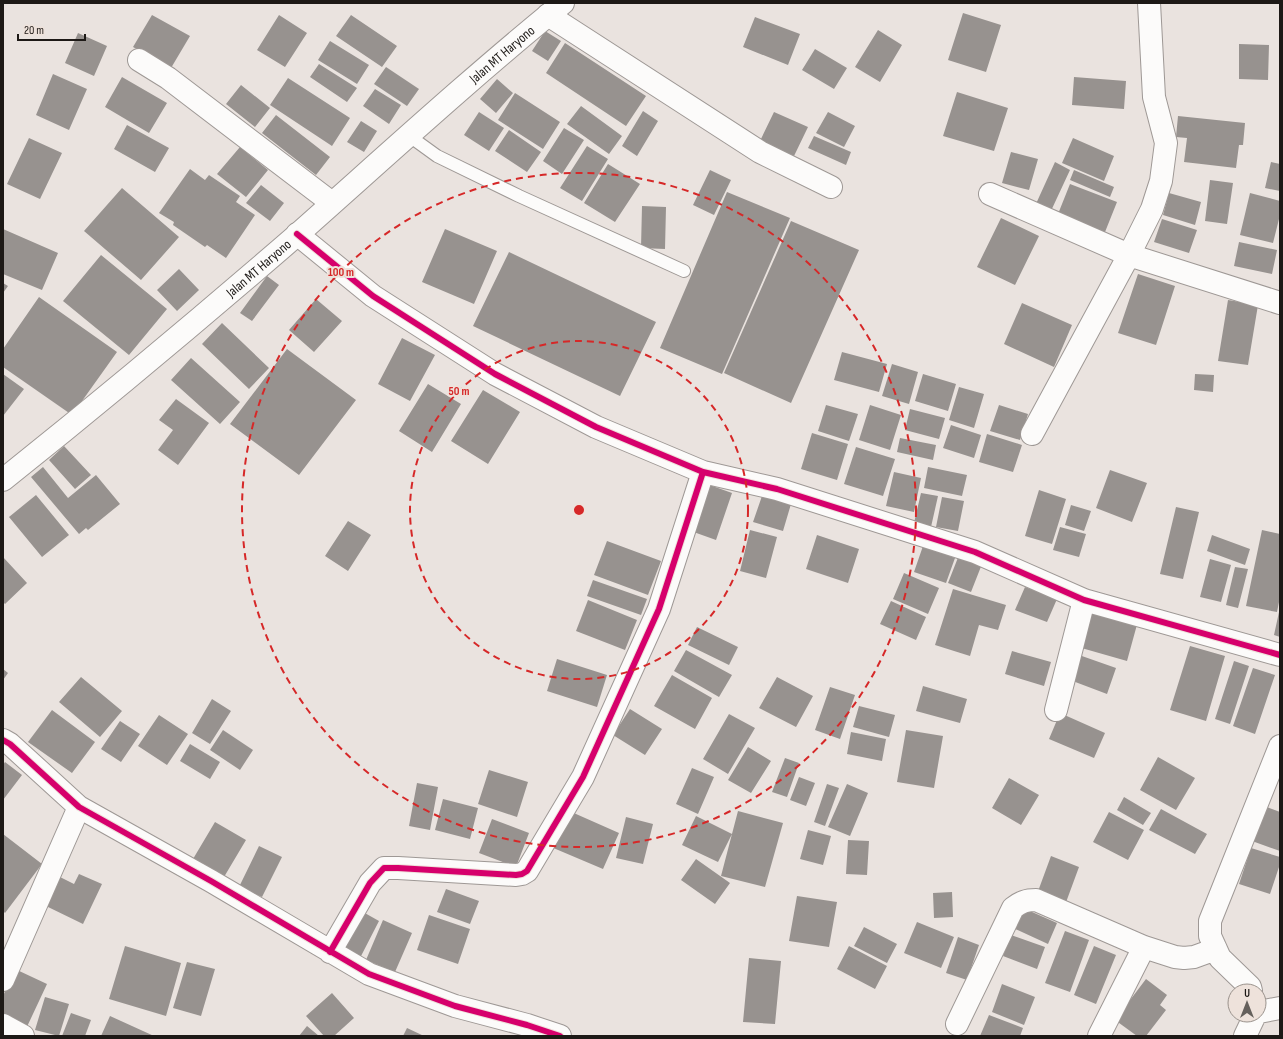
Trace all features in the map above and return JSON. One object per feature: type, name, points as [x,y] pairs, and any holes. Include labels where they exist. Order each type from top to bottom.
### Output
[{"type":"street","points":[[1032,434],[1129,255],[1152,209],[1161,181],[1166,143],[1154,98],[1149,3]]},
{"type":"street","points":[[555,9],[760,152],[831,187]]},
{"type":"street","name":"Jalan MT Haryono","points":[[3,480],[96,406],[332,204],[408,135],[555,9]]},
{"type":"street","points":[[139,60],[168,78],[332,204]]},
{"type":"street","points":[[990,194],[1129,255],[1279,298]]},
{"type":"street","points":[[297,234],[373,296],[495,374],[596,427],[703,472],[777,488],[975,552],[1084,600],[1280,654]]},
{"type":"street","points":[[330,952],[370,883],[384,868],[516,875],[527,871],[583,777],[659,609],[703,472]]},
{"type":"street","points":[[1056,710],[1084,600]]},
{"type":"street","points":[[3,740],[10,744],[79,807],[211,881],[369,974],[455,1006],[560,1036]]},
{"type":"street","points":[[1246,983],[1220,958],[1210,936],[1210,921],[1280,746]]},
{"type":"street","points":[[3,980],[79,807]]},
{"type":"street","points":[[957,1024],[1013,908],[1028,900],[1036,900],[1144,947],[1175,957],[1194,957],[1216,949]]},
{"type":"street","points":[[1099,1036],[1144,947]]},
{"type":"street","points":[[1267,1010],[1280,1008]]},
{"type":"street","points":[[1245,1036],[1251,1023]]},
{"type":"street","points":[[3,1025],[23,1036]]},
{"type":"lane","points":[[408,135],[444,160],[684,271]]},
{"type":"building","points":[[963,13],[1001,25],[986,72],[948,60]]},
{"type":"building","points":[[152,15],[190,36],[171,68],[133,47]]},
{"type":"building","points":[[279,15],[307,33],[285,67],[257,50]]},
{"type":"building","points":[[351,15],[397,46],[382,67],[336,36]]},
{"type":"building","points":[[755,17],[800,34],[788,65],[743,47]]},
{"type":"building","points":[[878,30],[902,45],[880,82],[855,67]]},
{"type":"building","points":[[545,31],[561,41],[548,61],[532,51]]},
{"type":"building","points":[[78,33],[107,46],[94,76],[65,63]]},
{"type":"building","points":[[330,41],[369,65],[357,84],[318,60]]},
{"type":"building","points":[[565,43],[646,96],[626,126],[546,73]]},
{"type":"building","points":[[1239,44],[1269,45],[1268,80],[1239,79]]},
{"type":"building","points":[[815,49],[847,68],[834,89],[802,70]]},
{"type":"building","points":[[319,64],[357,88],[347,102],[310,77]]},
{"type":"building","points":[[386,67],[419,89],[407,106],[374,84]]},
{"type":"building","points":[[53,74],[87,89],[69,130],[36,115]]},
{"type":"building","points":[[122,77],[167,103],[149,133],[105,107]]},
{"type":"building","points":[[1074,77],[1126,81],[1124,109],[1072,105]]},
{"type":"building","points":[[288,78],[350,118],[332,146],[270,105]]},
{"type":"building","points":[[497,79],[513,93],[496,113],[480,99]]},
{"type":"building","points":[[241,85],[270,108],[255,127],[226,104]]},
{"type":"building","points":[[375,89],[401,105],[389,124],[363,106]]},
{"type":"building","points":[[957,92],[1008,108],[994,151],[943,136]]},
{"type":"building","points":[[515,93],[560,122],[543,149],[498,120]]},
{"type":"building","points":[[581,106],[622,136],[609,154],[567,124]]},
{"type":"building","points":[[643,111],[658,121],[637,156],[622,146]]},
{"type":"building","points":[[479,112],[504,128],[489,151],[464,135]]},
{"type":"building","points":[[774,112],[808,127],[794,156],[760,141]]},
{"type":"building","points":[[828,112],[855,126],[844,147],[816,133]]},
{"type":"building","points":[[276,115],[330,157],[316,175],[262,133]]},
{"type":"building","points":[[1178,116],[1245,123],[1243,145],[1239,145],[1236,168],[1184,162],[1187,138],[1176,137]]},
{"type":"building","points":[[361,121],[377,131],[364,152],[347,142]]},
{"type":"building","points":[[127,125],[169,148],[155,172],[114,149]]},
{"type":"building","points":[[564,128],[584,140],[562,174],[543,161]]},
{"type":"building","points":[[509,130],[541,152],[527,172],[495,151]]},
{"type":"building","points":[[814,136],[851,152],[846,165],[808,148]]},
{"type":"building","points":[[29,138],[62,153],[40,199],[7,184]]},
{"type":"building","points":[[1073,138],[1114,156],[1104,181],[1062,163]]},
{"type":"building","points":[[587,146],[608,159],[582,201],[560,188]]},
{"type":"building","points":[[240,147],[268,170],[246,197],[217,174]]},
{"type":"building","points":[[1011,152],[1038,159],[1029,190],[1002,183]]},
{"type":"building","points":[[1055,162],[1070,170],[1050,213],[1035,206]]},
{"type":"building","points":[[1271,162],[1280,164],[1280,191],[1265,188]]},
{"type":"building","points":[[608,164],[640,184],[615,222],[584,203]]},
{"type":"building","points":[[190,169],[205,180],[209,175],[240,196],[236,202],[255,215],[226,258],[207,245],[205,247],[173,225],[174,222],[159,213]]},
{"type":"building","points":[[710,170],[731,180],[714,215],[693,205]]},
{"type":"building","points":[[1074,170],[1114,187],[1110,197],[1070,180]]},
{"type":"building","points":[[1210,180],[1233,183],[1227,224],[1205,221]]},
{"type":"building","points":[[1070,184],[1117,202],[1103,237],[1056,219]]},
{"type":"building","points":[[261,185],[284,203],[270,221],[246,203]]},
{"type":"building","points":[[122,188],[179,237],[141,280],[84,231]]},
{"type":"building","points":[[727,192],[790,218],[722,374],[660,348]]},
{"type":"building","points":[[1169,193],[1201,202],[1195,225],[1163,215]]},
{"type":"building","points":[[1250,193],[1280,201],[1280,215],[1273,243],[1240,235]]},
{"type":"building","points":[[642,206],[666,207],[665,249],[641,248]]},
{"type":"building","points":[[1001,218],[1039,236],[1015,285],[977,267]]},
{"type":"building","points":[[1162,219],[1197,230],[1189,253],[1154,242]]},
{"type":"building","points":[[791,221],[859,250],[791,403],[724,373]]},
{"type":"building","points":[[3,229],[58,253],[42,290],[3,274]]},
{"type":"building","points":[[445,229],[497,251],[474,304],[422,282]]},
{"type":"building","points":[[1239,242],[1277,250],[1272,274],[1234,266]]},
{"type":"building","points":[[509,252],[656,322],[620,396],[473,326]]},
{"type":"building","points":[[101,255],[167,309],[129,355],[63,301]]},
{"type":"building","points":[[179,269],[199,290],[177,311],[157,290]]},
{"type":"building","points":[[1138,274],[1175,286],[1156,345],[1118,333]]},
{"type":"building","points":[[267,276],[279,285],[252,321],[240,313]]},
{"type":"building","points":[[3,283],[8,286],[3,293]]},
{"type":"building","points":[[39,297],[117,352],[72,415],[3,367],[3,349]]},
{"type":"building","points":[[316,299],[342,321],[314,352],[289,330]]},
{"type":"building","points":[[1228,300],[1258,305],[1248,365],[1218,361]]},
{"type":"building","points":[[1022,303],[1072,325],[1054,367],[1004,344]]},
{"type":"building","points":[[222,323],[269,368],[249,389],[202,344]]},
{"type":"building","points":[[402,338],[435,355],[410,401],[378,384]]},
{"type":"building","points":[[287,349],[356,400],[299,475],[230,424]]},
{"type":"building","points":[[842,352],[887,364],[879,392],[834,380]]},
{"type":"building","points":[[191,358],[240,402],[220,424],[171,380]]},
{"type":"building","points":[[892,364],[918,372],[909,404],[882,396]]},
{"type":"building","points":[[3,374],[24,389],[3,416]]},
{"type":"building","points":[[923,374],[956,384],[948,411],[915,401]]},
{"type":"building","points":[[1195,374],[1214,375],[1213,392],[1194,390]]},
{"type":"building","points":[[428,384],[461,404],[432,452],[399,431]]},
{"type":"building","points":[[959,387],[984,394],[974,428],[949,420]]},
{"type":"building","points":[[483,390],[520,412],[488,464],[451,441]]},
{"type":"building","points":[[176,399],[209,423],[178,465],[158,450],[173,430],[159,420]]},
{"type":"building","points":[[826,405],[858,414],[849,441],[818,431]]},
{"type":"building","points":[[870,405],[901,415],[890,450],[859,440]]},
{"type":"building","points":[[999,405],[1028,414],[1020,440],[990,431]]},
{"type":"building","points":[[910,409],[945,418],[939,439],[905,430]]},
{"type":"building","points":[[951,425],[981,435],[974,458],[943,448]]},
{"type":"building","points":[[812,433],[848,444],[837,480],[801,469]]},
{"type":"building","points":[[987,434],[1022,445],[1013,472],[979,462]]},
{"type":"building","points":[[900,438],[936,445],[933,460],[897,452]]},
{"type":"building","points":[[64,446],[91,475],[75,489],[49,460]]},
{"type":"building","points":[[856,447],[895,459],[883,496],[844,484]]},
{"type":"building","points":[[43,467],[68,498],[96,475],[120,504],[88,530],[86,528],[79,534],[31,477]]},
{"type":"building","points":[[928,467],[967,475],[962,496],[924,488]]},
{"type":"building","points":[[1110,470],[1147,483],[1132,522],[1096,508]]},
{"type":"building","points":[[894,472],[921,478],[914,512],[886,506]]},
{"type":"building","points":[[704,483],[732,493],[716,540],[688,530]]},
{"type":"building","points":[[1039,490],[1066,499],[1052,544],[1025,536]]},
{"type":"building","points":[[921,493],[938,496],[931,527],[914,523]]},
{"type":"building","points":[[36,495],[69,535],[42,557],[9,517]]},
{"type":"building","points":[[762,496],[791,504],[783,531],[753,522]]},
{"type":"building","points":[[942,497],[964,501],[958,531],[936,527]]},
{"type":"building","points":[[1071,505],[1091,511],[1084,531],[1065,525]]},
{"type":"building","points":[[1176,507],[1199,512],[1183,579],[1160,574]]},
{"type":"building","points":[[348,521],[371,535],[348,571],[325,556]]},
{"type":"building","points":[[1060,527],[1086,534],[1079,557],[1053,550]]},
{"type":"building","points":[[750,530],[777,537],[766,578],[740,571]]},
{"type":"building","points":[[1262,530],[1280,534],[1280,597],[1277,612],[1246,606]]},
{"type":"building","points":[[817,535],[859,549],[848,583],[806,569]]},
{"type":"building","points":[[1212,535],[1250,549],[1245,565],[1207,551]]},
{"type":"building","points":[[607,541],[661,561],[648,595],[594,575]]},
{"type":"building","points":[[923,546],[955,558],[946,583],[914,572]]},
{"type":"building","points":[[959,555],[982,564],[971,592],[948,583]]},
{"type":"building","points":[[3,557],[27,583],[5,604],[3,602]]},
{"type":"building","points":[[1210,559],[1231,565],[1221,602],[1200,597]]},
{"type":"building","points":[[1235,567],[1248,569],[1238,608],[1226,605]]},
{"type":"building","points":[[904,573],[939,588],[928,614],[893,599]]},
{"type":"building","points":[[593,580],[647,599],[641,615],[587,596]]},
{"type":"building","points":[[1025,587],[1057,599],[1047,622],[1015,610]]},
{"type":"building","points":[[953,589],[1006,605],[998,630],[979,625],[970,656],[935,645]]},
{"type":"building","points":[[588,600],[637,620],[625,650],[576,631]]},
{"type":"building","points":[[891,601],[926,617],[916,640],[880,624]]},
{"type":"building","points":[[1089,608],[1138,621],[1127,661],[1078,647]]},
{"type":"building","points":[[1279,612],[1280,613],[1280,637],[1274,635]]},
{"type":"building","points":[[697,627],[738,647],[729,665],[688,645]]},
{"type":"building","points":[[1190,646],[1225,656],[1206,721],[1170,710]]},
{"type":"building","points":[[686,650],[732,675],[719,697],[674,671]]},
{"type":"building","points":[[1012,651],[1051,662],[1044,686],[1005,674]]},
{"type":"building","points":[[1079,655],[1116,668],[1107,694],[1070,680]]},
{"type":"building","points":[[557,659],[607,675],[597,707],[547,691]]},
{"type":"building","points":[[1234,661],[1249,666],[1230,724],[1215,719]]},
{"type":"building","points":[[1253,668],[1275,675],[1255,734],[1233,726]]},
{"type":"building","points":[[3,669],[8,673],[3,680]]},
{"type":"building","points":[[672,675],[712,698],[695,729],[654,706]]},
{"type":"building","points":[[81,677],[122,711],[100,737],[59,702]]},
{"type":"building","points":[[777,677],[813,696],[796,727],[759,708]]},
{"type":"building","points":[[923,686],[967,699],[960,723],[916,711]]},
{"type":"building","points":[[830,687],[855,695],[840,739],[815,730]]},
{"type":"building","points":[[212,699],[231,711],[210,744],[192,733]]},
{"type":"building","points":[[859,706],[895,715],[889,737],[853,727]]},
{"type":"building","points":[[630,709],[662,729],[645,755],[613,735]]},
{"type":"building","points":[[52,710],[95,742],[72,773],[28,742]]},
{"type":"building","points":[[1060,713],[1105,733],[1094,758],[1049,739]]},
{"type":"building","points":[[729,714],[755,728],[728,774],[703,759]]},
{"type":"building","points":[[159,715],[188,734],[167,765],[138,746]]},
{"type":"building","points":[[120,721],[140,734],[121,762],[101,749]]},
{"type":"building","points":[[223,730],[253,750],[240,770],[210,750]]},
{"type":"building","points":[[906,730],[943,736],[934,788],[897,782]]},
{"type":"building","points":[[851,732],[886,739],[882,761],[847,754]]},
{"type":"building","points":[[190,744],[220,762],[210,779],[180,761]]},
{"type":"building","points":[[748,747],[771,761],[751,793],[728,780]]},
{"type":"building","points":[[1158,757],[1195,778],[1176,810],[1140,790]]},
{"type":"building","points":[[785,758],[799,763],[787,797],[772,792]]},
{"type":"building","points":[[5,762],[22,775],[3,800],[3,765]]},
{"type":"building","points":[[692,768],[714,777],[698,814],[676,804]]},
{"type":"building","points":[[489,770],[528,782],[517,817],[478,804]]},
{"type":"building","points":[[799,777],[815,783],[806,806],[790,800]]},
{"type":"building","points":[[1009,778],[1039,795],[1021,825],[992,808]]},
{"type":"building","points":[[417,783],[438,787],[430,830],[409,826]]},
{"type":"building","points":[[827,784],[839,788],[825,826],[814,822]]},
{"type":"building","points":[[847,784],[868,793],[850,836],[828,827]]},
{"type":"building","points":[[1124,797],[1151,813],[1143,825],[1117,810]]},
{"type":"building","points":[[443,799],[478,808],[470,839],[435,830]]},
{"type":"building","points":[[1264,806],[1280,812],[1280,851],[1252,841]]},
{"type":"building","points":[[1161,809],[1207,834],[1195,854],[1149,830]]},
{"type":"building","points":[[567,810],[619,833],[603,869],[551,847]]},
{"type":"building","points":[[738,811],[783,823],[765,887],[721,876]]},
{"type":"building","points":[[1109,812],[1144,830],[1128,860],[1093,842]]},
{"type":"building","points":[[696,816],[732,834],[718,862],[682,845]]},
{"type":"building","points":[[626,817],[653,824],[643,864],[616,858]]},
{"type":"building","points":[[492,819],[529,833],[516,867],[479,853]]},
{"type":"building","points":[[215,822],[246,840],[224,877],[193,859]]},
{"type":"building","points":[[808,830],[831,836],[823,865],[800,859]]},
{"type":"building","points":[[3,834],[42,864],[5,913],[3,911]]},
{"type":"building","points":[[848,840],[869,841],[867,875],[846,874]]},
{"type":"building","points":[[259,846],[282,857],[262,897],[239,887]]},
{"type":"building","points":[[1251,848],[1280,857],[1280,864],[1270,894],[1239,884]]},
{"type":"building","points":[[1051,856],[1079,867],[1065,905],[1037,894]]},
{"type":"building","points":[[696,859],[730,883],[715,904],[681,880]]},
{"type":"building","points":[[79,874],[102,884],[83,924],[46,906],[60,877],[74,884]]},
{"type":"building","points":[[446,889],[479,901],[470,924],[437,912]]},
{"type":"building","points":[[952,892],[953,917],[934,918],[933,893]]},
{"type":"building","points":[[797,896],[837,902],[829,947],[789,941]]},
{"type":"building","points":[[1023,908],[1057,923],[1048,944],[1013,928]]},
{"type":"building","points":[[363,912],[379,921],[360,958],[344,950]]},
{"type":"building","points":[[429,915],[470,929],[458,964],[417,950]]},
{"type":"building","points":[[383,920],[412,933],[395,972],[366,960]]},
{"type":"building","points":[[917,922],[954,937],[941,968],[904,953]]},
{"type":"building","points":[[864,927],[897,944],[887,963],[854,946]]},
{"type":"building","points":[[1065,931],[1089,940],[1070,992],[1045,983]]},
{"type":"building","points":[[1011,935],[1045,947],[1037,969],[1003,956]]},
{"type":"building","points":[[958,937],[979,945],[967,980],[946,973]]},
{"type":"building","points":[[125,946],[181,963],[166,1016],[109,999]]},
{"type":"building","points":[[849,946],[887,966],[875,989],[837,969]]},
{"type":"building","points":[[1094,946],[1116,955],[1096,1004],[1074,995]]},
{"type":"building","points":[[749,958],[781,961],[775,1024],[743,1022]]},
{"type":"building","points":[[187,962],[215,969],[201,1016],[173,1008]]},
{"type":"building","points":[[15,969],[47,984],[25,1031],[3,1021],[3,996]]},
{"type":"building","points":[[1146,979],[1167,995],[1160,1005],[1166,1010],[1146,1036],[1137,1036],[1115,1020]]},
{"type":"building","points":[[1002,984],[1035,997],[1024,1025],[992,1012]]},
{"type":"building","points":[[332,993],[354,1018],[334,1036],[324,1036],[306,1016]]},
{"type":"building","points":[[45,997],[69,1004],[59,1036],[35,1030]]},
{"type":"building","points":[[71,1013],[91,1020],[85,1036],[62,1036]]},
{"type":"building","points":[[989,1015],[1023,1028],[1020,1036],[980,1036]]},
{"type":"building","points":[[110,1016],[154,1036],[101,1036]]},
{"type":"building","points":[[307,1026],[319,1036],[299,1036]]},
{"type":"building","points":[[407,1028],[424,1036],[403,1036]]},
{"type":"cycle path","points":[[297,234],[373,296],[495,374],[596,427],[703,472],[777,489],[975,552],[1084,600],[1280,655]]},
{"type":"cycle path","points":[[330,952],[370,883],[384,868],[516,875],[527,871],[583,777],[659,609],[703,472]]},
{"type":"cycle path","points":[[3,740],[10,744],[79,807],[211,881],[369,974],[455,1006],[527,1025],[560,1036]]}]
